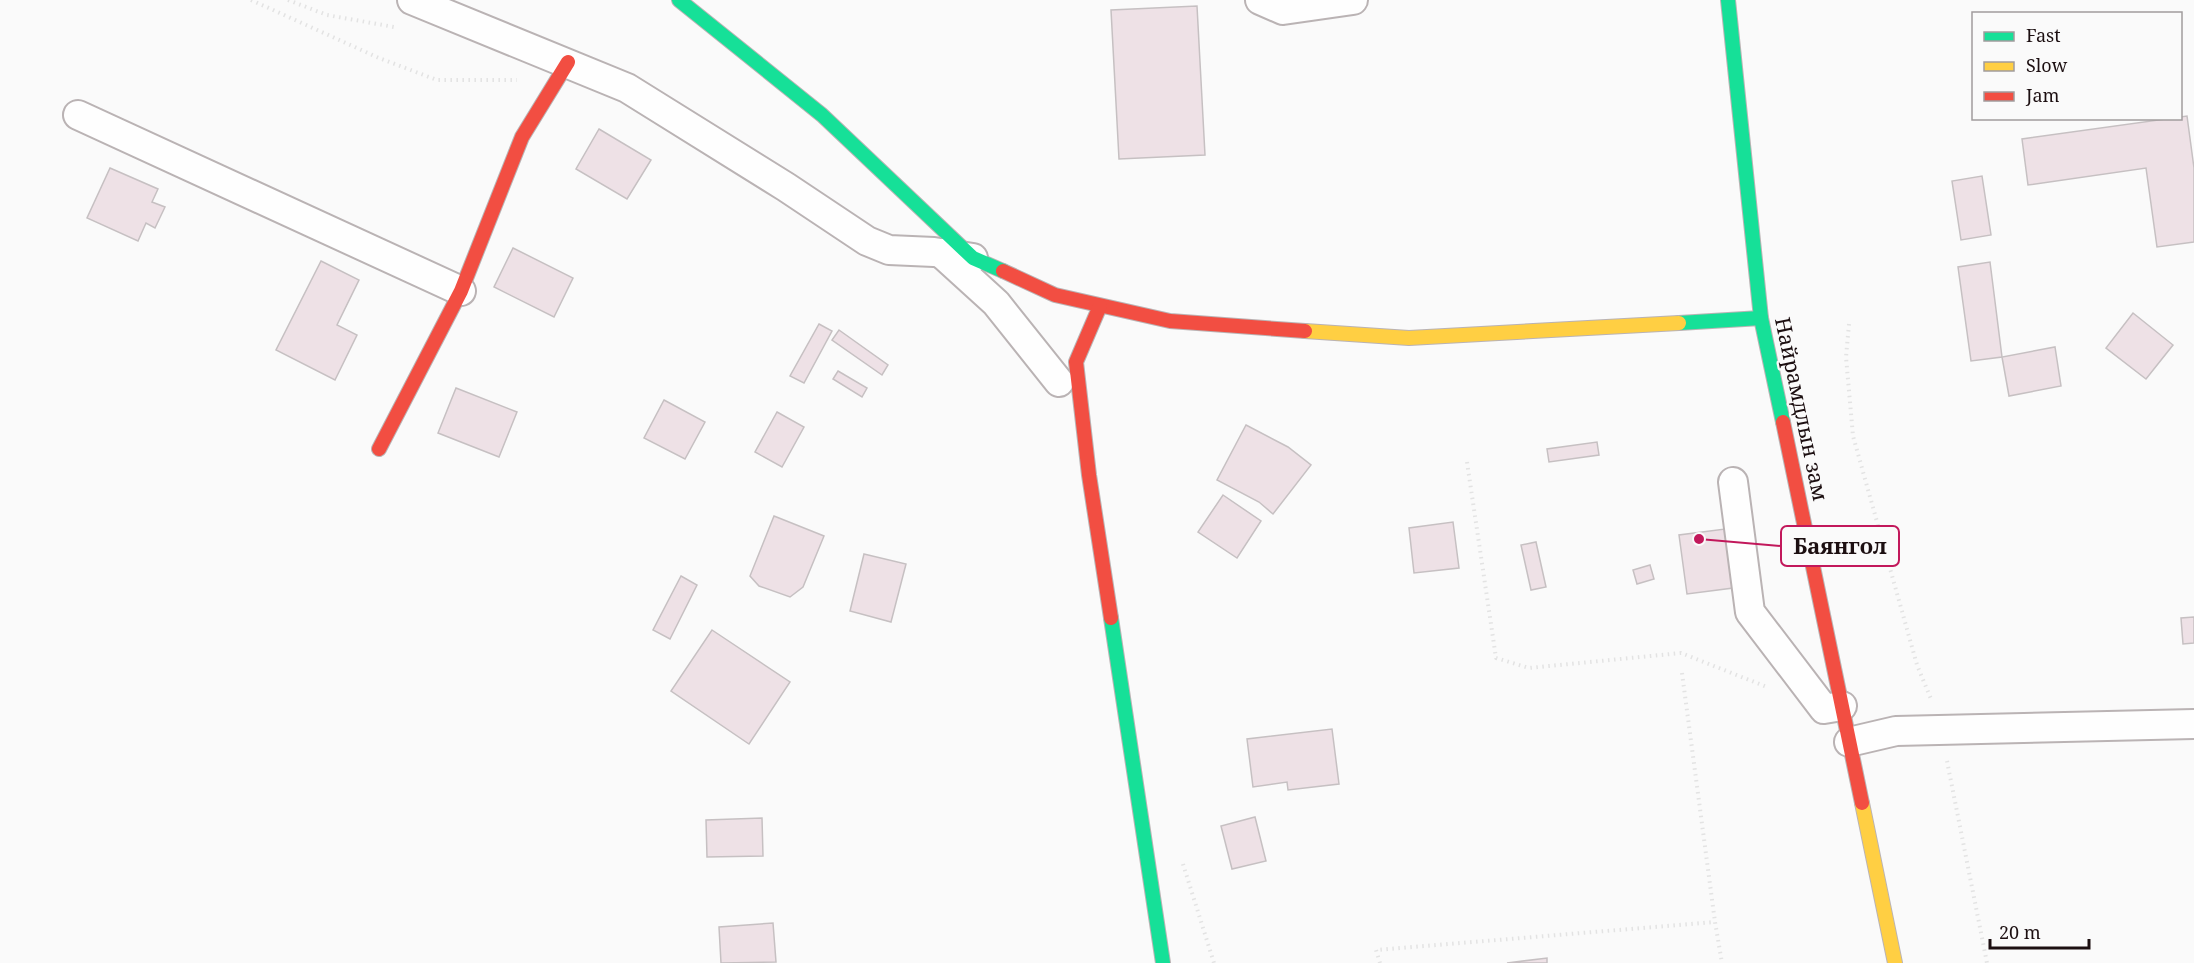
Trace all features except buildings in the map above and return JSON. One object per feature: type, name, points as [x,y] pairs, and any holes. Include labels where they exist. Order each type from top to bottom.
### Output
[{"type":"street","points":[[412,0],[627,88],[768,175],[867,241],[889,250],[941,253],[973,258],[1055,296],[1170,321],[1409,338],[1761,318]]},
{"type":"street","points":[[679,0],[822,115],[973,258]]},
{"type":"street","points":[[1260,0],[1283,10],[1353,0]]},
{"type":"street","name":"Найрамдлын зам","points":[[1728,0],[1761,318],[1895,963]]},
{"type":"street","points":[[378,449],[461,291],[522,137],[567,62]]},
{"type":"street","points":[[78,115],[461,291]]},
{"type":"street","points":[[941,253],[996,303],[1059,382]]},
{"type":"street","points":[[1100,306],[1076,362],[1089,475],[1164,963]]},
{"type":"street","points":[[1733,482],[1750,612],[1824,709],[1842,706]]},
{"type":"street","points":[[1849,742],[1896,731],[2194,724]]},
{"type":"path","points":[[251,0],[379,58],[437,80],[519,80]]},
{"type":"path","points":[[1849,324],[1846,357],[1853,436],[1917,665],[1943,730],[1949,774],[1987,963]]},
{"type":"path","points":[[1467,462],[1496,658],[1529,668],[1681,653],[1769,687]]},
{"type":"path","points":[[1682,673],[1722,963]]},
{"type":"path","points":[[1380,963],[1376,950],[1715,922]]},
{"type":"traffic: fast","points":[[679,0],[822,115],[973,258],[1003,271]]},
{"type":"traffic: fast","points":[[1728,0],[1761,318],[1783,422]]},
{"type":"traffic: fast","points":[[1679,323],[1761,318]]},
{"type":"traffic: fast","points":[[1111,618],[1163,963]]},
{"type":"traffic: slow","points":[[1305,331],[1409,338],[1679,323]]},
{"type":"traffic: slow","points":[[1862,803],[1895,963]]},
{"type":"traffic: jam","points":[[379,449],[461,291],[522,137],[568,62]]},
{"type":"traffic: jam","points":[[1003,271],[1055,295],[1170,321],[1305,331]]},
{"type":"traffic: jam","points":[[1100,306],[1076,362],[1089,475],[1111,618]]},
{"type":"traffic: jam","points":[[1783,422],[1862,803]]},
{"type":"place","name":"Баянгол","points":[[1699,539]]}]
